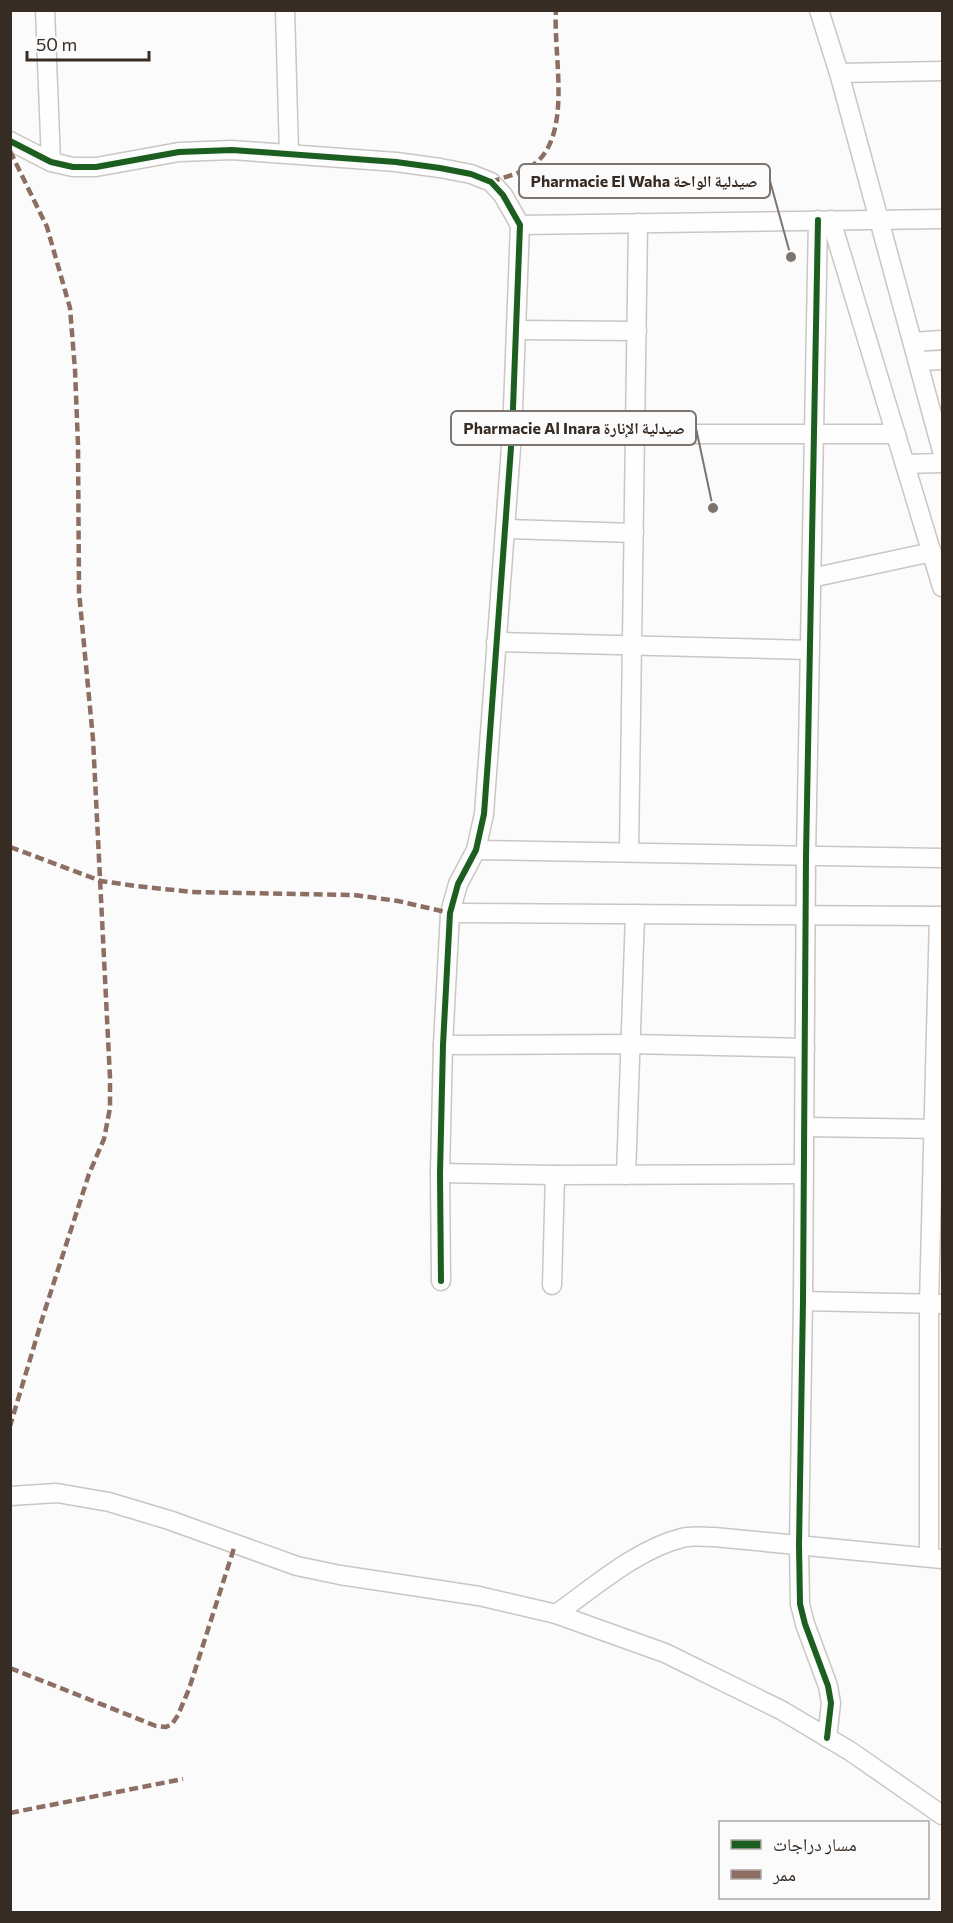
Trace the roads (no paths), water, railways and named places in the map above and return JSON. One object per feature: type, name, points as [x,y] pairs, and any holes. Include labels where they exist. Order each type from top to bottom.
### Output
[{"type":"street","points":[[45,10],[51,162]]},
{"type":"street","points":[[285,10],[290,153]]},
{"type":"street","points":[[819,10],[880,219],[942,450]]},
{"type":"street","points":[[839,73],[942,71]]},
{"type":"street","points":[[10,141],[51,162],[74,167],[96,167],[179,152],[232,150],[396,162],[471,174],[491,182],[503,195],[520,225],[512,434],[484,814],[476,850],[458,884],[450,914],[443,1045],[440,1173],[441,1281]]},
{"type":"street","points":[[520,225],[942,219]]},
{"type":"street","points":[[824,220],[896,434],[942,587]]},
{"type":"street","points":[[824,220],[813,435],[799,1545],[800,1604],[828,1686],[831,1703],[827,1738]]},
{"type":"street","points":[[629,852],[638,223]]},
{"type":"street","points":[[517,330],[637,331]]},
{"type":"street","points":[[913,342],[942,340]]},
{"type":"street","points":[[918,361],[942,360]]},
{"type":"street","points":[[512,434],[896,434]]},
{"type":"street","points":[[905,464],[942,463]]},
{"type":"street","points":[[505,529],[634,534]]},
{"type":"street","points":[[811,579],[932,552]]},
{"type":"street","points":[[496,642],[810,650]]},
{"type":"street","points":[[476,850],[942,858]]},
{"type":"street","points":[[450,914],[941,916],[937,1129],[936,1558],[714,1537],[683,1537],[652,1550],[621,1568],[556,1614]]},
{"type":"street","points":[[626,1175],[635,914]]},
{"type":"street","points":[[443,1045],[630,1044],[805,1048]]},
{"type":"street","points":[[805,1127],[937,1129]]},
{"type":"street","points":[[440,1173],[803,1174]]},
{"type":"street","points":[[552,1285],[555,1175]]},
{"type":"street","points":[[803,1301],[936,1304]]},
{"type":"street","points":[[10,1496],[57,1493],[109,1502],[169,1520],[297,1566],[340,1575],[479,1596],[556,1614],[665,1653],[781,1710],[898,1783],[942,1815]]},
{"type":"place","name":"Pharmacie El Waha صيدلية الواحة","points":[[791,257]]},
{"type":"place","name":"Pharmacie Al Inara صيدلية الإنارة","points":[[713,508]]}]
